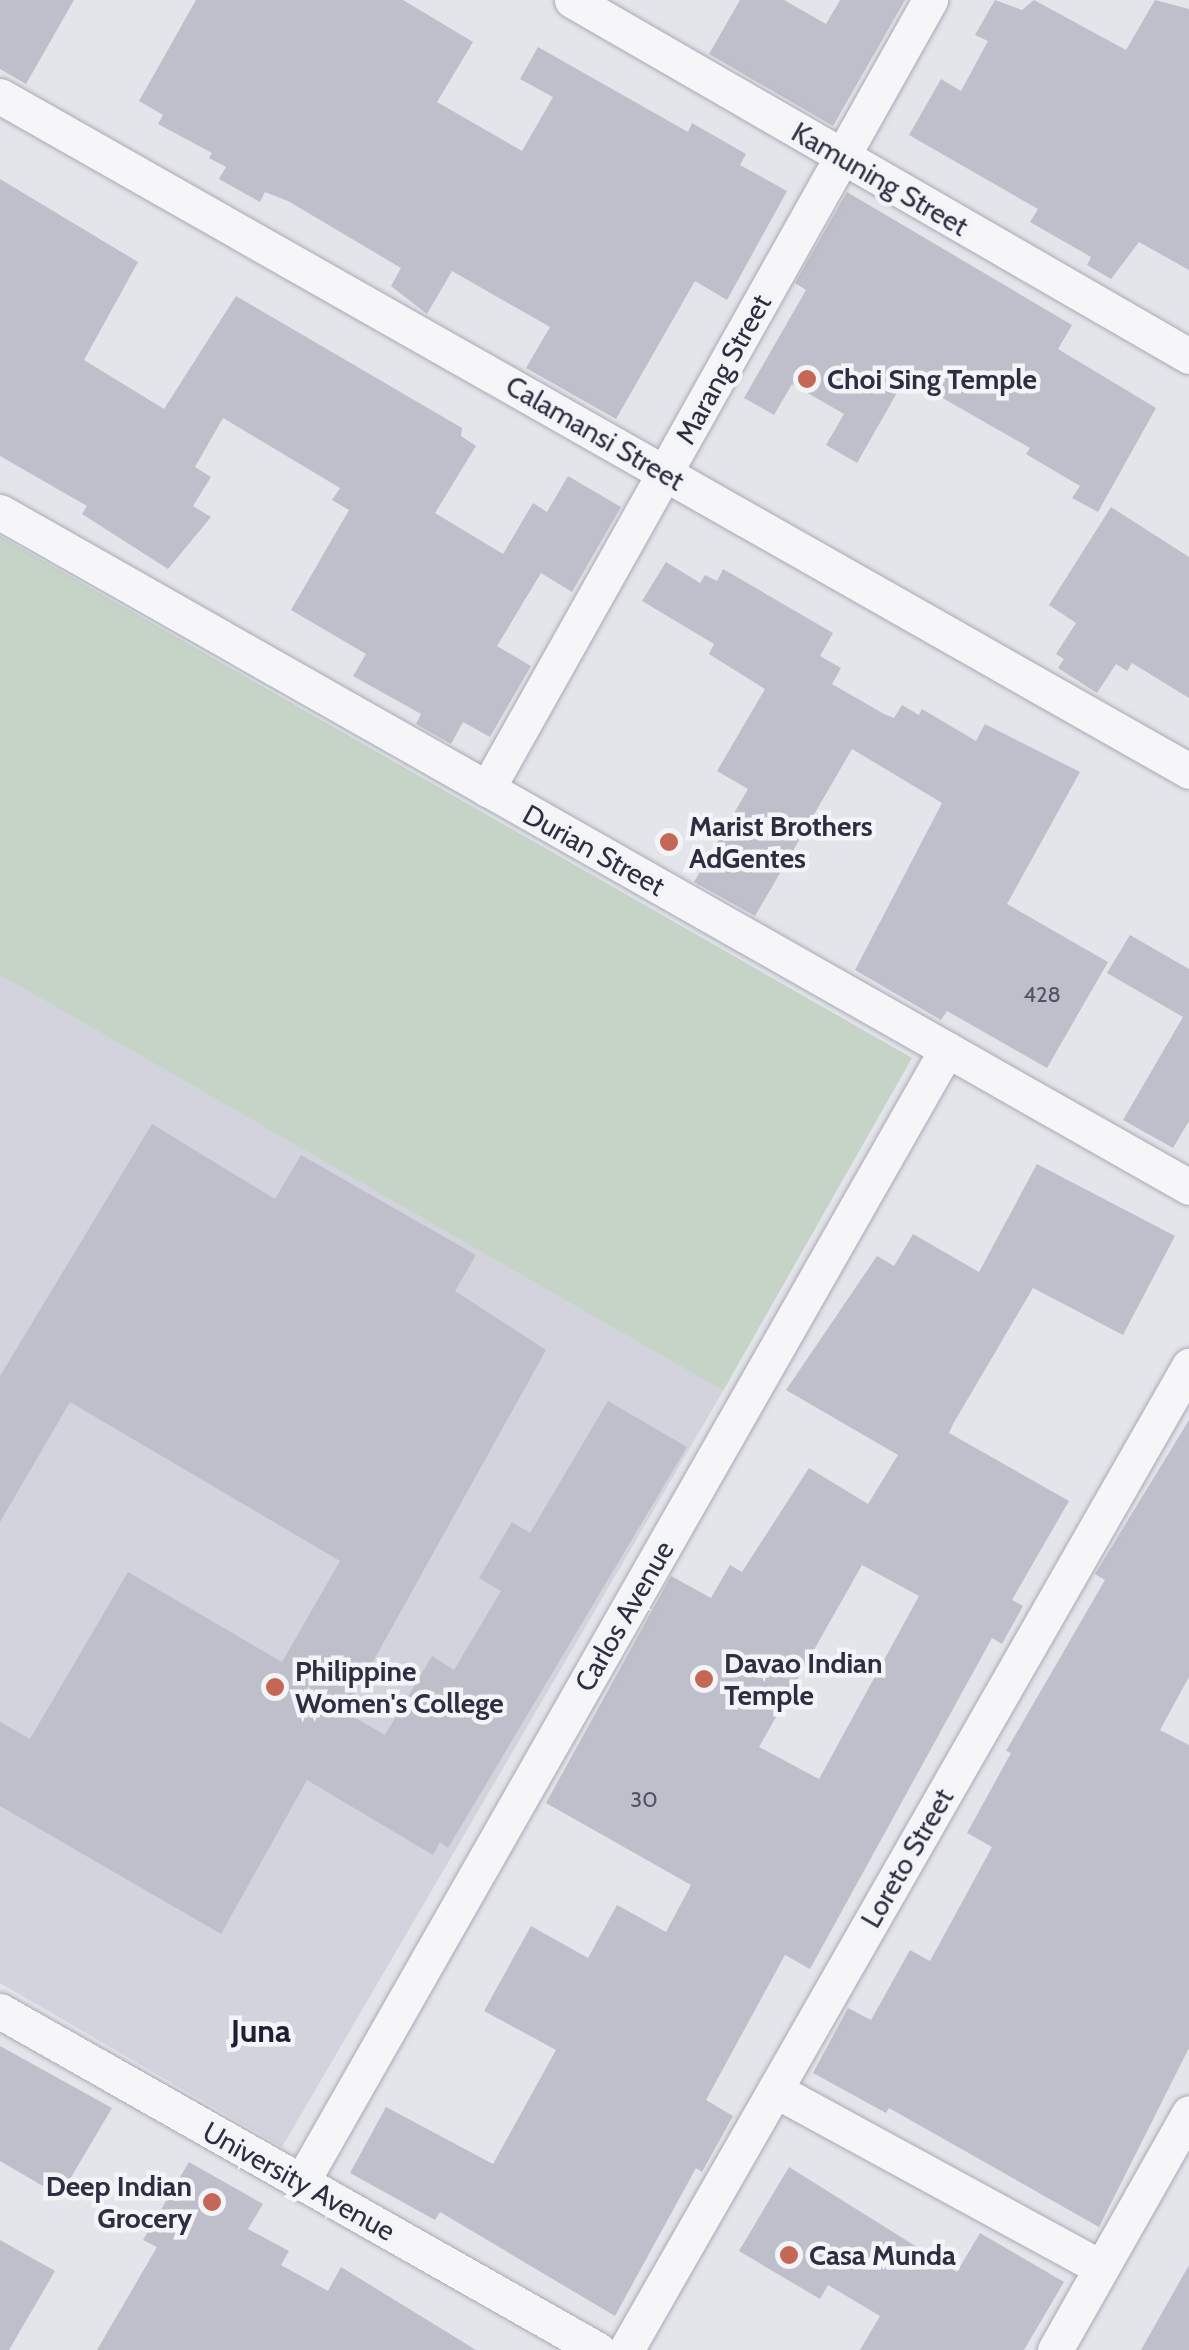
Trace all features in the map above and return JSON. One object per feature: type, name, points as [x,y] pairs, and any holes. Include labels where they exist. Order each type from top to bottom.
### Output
[{"type":"street","name":"Kamuning Street","points":[[572,0],[1189,356]]},
{"type":"street","name":"Marang Street","points":[[487,790],[930,0]]},
{"type":"street","name":"Calamansi Street","points":[[0,96],[1189,771]]},
{"type":"street","name":"Durian Street","points":[[0,512],[1189,1187]]},
{"type":"street","name":"Carlos Avenue","points":[[301,2183],[947,1049]]},
{"type":"street","name":"Loreto Street","points":[[626,2350],[1189,1366]]},
{"type":"street","name":"University Avenue","points":[[0,2011],[598,2350]]},
{"type":"street","points":[[775,2090],[1101,2268]]},
{"type":"street","points":[[1054,2350],[1189,2113]]},
{"type":"shaded area","name":"Philippine Women's College","points":[[0,975],[723,1391],[282,2147],[0,1983]]},
{"type":"green space","points":[[0,536],[912,1058],[723,1391],[0,975]]},
{"type":"building","points":[[0,0],[74,0],[26,84],[0,69]]},
{"type":"building","points":[[196,0],[403,0],[473,42],[437,102],[522,151],[553,97],[520,79],[538,47],[688,132],[692,123],[746,154],[740,165],[787,191],[727,300],[695,281],[616,419],[526,368],[550,327],[452,271],[427,314],[391,286],[401,268],[288,201],[265,192],[260,202],[219,179],[226,167],[209,158],[212,153],[158,124],[163,115],[139,101]]},
{"type":"building","points":[[740,0],[784,0],[826,24],[840,0],[905,0],[833,126],[709,54]]},
{"type":"building","points":[[995,0],[1022,10],[1034,0],[1126,50],[1155,0],[1189,9],[1189,270],[1139,242],[1111,279],[1087,265],[1091,257],[1030,222],[1038,209],[909,135],[941,79],[961,91],[988,41],[975,35]]},
{"type":"building","points":[[0,179],[138,262],[84,360],[164,409],[236,296],[462,428],[461,436],[476,446],[435,513],[503,554],[533,503],[547,512],[568,476],[621,507],[572,592],[541,573],[497,646],[531,666],[490,737],[463,722],[451,744],[416,724],[421,714],[353,676],[366,654],[291,610],[349,510],[332,500],[340,488],[223,418],[195,467],[211,477],[193,506],[211,517],[168,569],[82,514],[87,506],[0,456]]},
{"type":"building","points":[[847,192],[1072,325],[1058,349],[1156,408],[1098,512],[1072,498],[1080,486],[1026,454],[1030,448],[906,377],[857,463],[826,445],[844,414],[792,384],[774,415],[744,398],[806,290],[795,283]]},
{"type":"building","points":[[1111,507],[1189,557],[1189,698],[1132,663],[1127,671],[1116,664],[1097,693],[1058,668],[1064,659],[1056,654],[1076,623],[1049,605]]},
{"type":"building","points":[[666,562],[700,583],[705,575],[717,581],[723,569],[833,633],[820,656],[841,668],[832,684],[884,714],[894,718],[902,705],[919,715],[922,709],[976,741],[985,724],[1080,772],[1007,904],[1108,962],[1047,1068],[947,1011],[941,1020],[855,970],[942,803],[852,749],[755,916],[694,882],[748,789],[717,771],[765,689],[709,654],[714,644],[642,601]]},
{"type":"building","points":[[1130,935],[1189,969],[1189,1121],[1173,1148],[1123,1120],[1183,1017],[1107,973]]},
{"type":"building","points":[[152,1124],[275,1199],[301,1155],[476,1255],[455,1291],[546,1350],[345,1712],[385,1735],[432,1656],[454,1670],[501,1591],[479,1578],[512,1522],[530,1533],[608,1401],[687,1447],[448,1848],[440,1842],[433,1855],[307,1780],[221,1934],[0,1806],[0,1722],[30,1739],[128,1572],[282,1662],[340,1561],[70,1402],[0,1522],[0,1376]]},
{"type":"building","points":[[1037,1164],[1175,1236],[1123,1335],[1033,1288],[953,1424],[949,1433],[1069,1501],[1012,1600],[1023,1606],[1002,1644],[992,1638],[810,1969],[785,1955],[706,2100],[733,2116],[702,2172],[696,2168],[615,2316],[440,2212],[435,2220],[350,2173],[386,2107],[493,2164],[556,2050],[484,2011],[531,1926],[588,1958],[617,1905],[666,1932],[691,1885],[546,1803],[671,1576],[711,1598],[730,1565],[742,1572],[809,1468],[868,1504],[898,1455],[786,1390],[877,1256],[894,1266],[913,1234],[979,1272]],"holes":[[[862,1565],[919,1596],[819,1779],[759,1747]]]},
{"type":"building","points":[[1189,1420],[1189,1677],[1160,1730],[1189,1745],[1189,2048],[1099,2227],[889,2108],[886,2113],[813,2073],[848,2008],[871,2020],[910,1950],[930,1961],[992,1847],[967,1833],[1011,1753],[1006,1751],[1105,1580],[1095,1574]]},
{"type":"building","points":[[0,2046],[112,2108],[60,2196],[0,2161]]},
{"type":"building","points":[[189,2162],[263,2204],[248,2229],[289,2251],[281,2265],[328,2291],[341,2267],[476,2350],[97,2350],[157,2247],[143,2240]]},
{"type":"building","points":[[789,2167],[957,2272],[980,2233],[1064,2282],[1024,2350],[860,2350],[880,2316],[828,2285],[820,2299],[739,2251]]},
{"type":"building","points":[[0,2240],[55,2271],[9,2350],[0,2350]]},
{"type":"building","points":[[1189,2265],[1189,2350],[1141,2350]]},
{"type":"place","name":"Choi Sing Temple","points":[[807,379]]},
{"type":"place","name":"Marist Brothers AdGentes","points":[[669,842]]},
{"type":"place","name":"Davao Indian Temple","points":[[704,1679]]},
{"type":"place","name":"Philippine Women's College","points":[[275,1687]]},
{"type":"place","name":"Deep Indian Grocery","points":[[212,2202]]},
{"type":"place","name":"Casa Munda","points":[[789,2255]]},
{"type":"district","name":"Juna","points":[[261,2031]]}]
